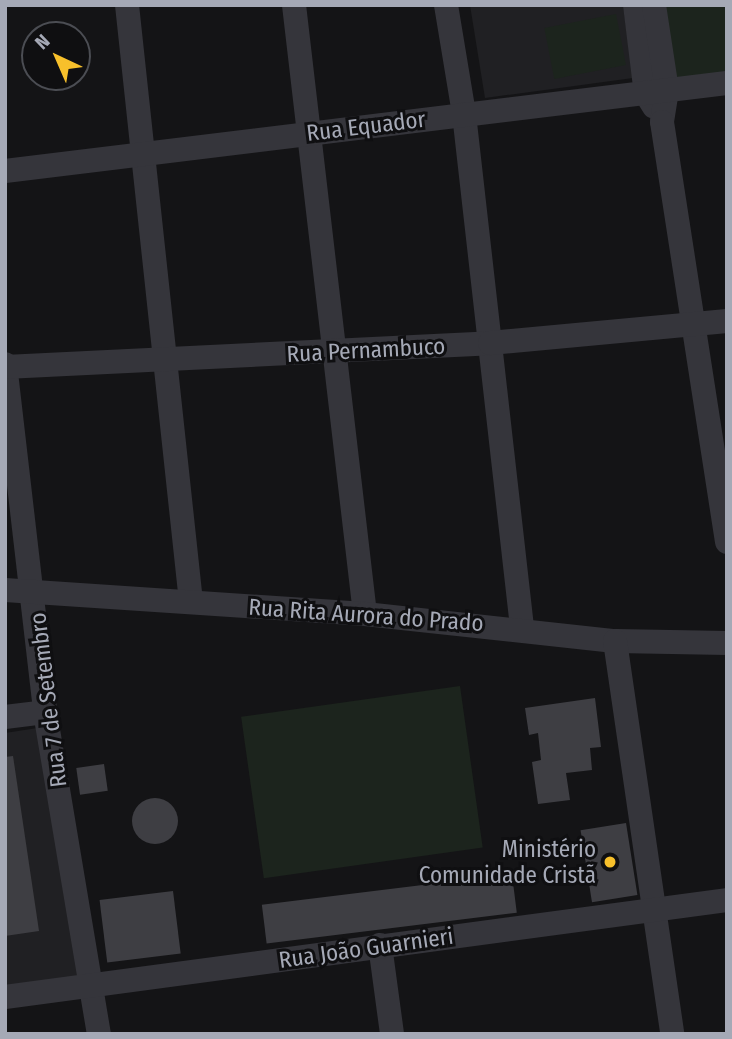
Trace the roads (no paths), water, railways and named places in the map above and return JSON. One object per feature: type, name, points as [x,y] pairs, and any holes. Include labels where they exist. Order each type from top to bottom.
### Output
[{"type":"street","points":[[127,5],[145,150],[191,602]]},
{"type":"street","points":[[294,5],[365,614]]},
{"type":"street","points":[[446,5],[464,114],[522,627]]},
{"type":"street","points":[[635,5],[657,92],[727,542]]},
{"type":"street","points":[[654,5],[657,92]]},
{"type":"street","name":"Rua Equador","points":[[5,171],[145,150],[727,83]]},
{"type":"street","name":"Rua Pernambuco","points":[[5,366],[490,343],[727,321]]},
{"type":"street","name":"Rua 7 de Setembro","points":[[5,366],[36,592],[46,712],[99,1034]]},
{"type":"street","name":"Rua Rita Aurora do Prado","points":[[5,590],[522,627],[615,641],[727,643]]},
{"type":"street","points":[[615,641],[672,1034]]},
{"type":"street","points":[[5,717],[46,712]]},
{"type":"street","name":"Rua João Guarnieri","points":[[5,997],[727,900]]},
{"type":"street","points":[[380,945],[392,1034]]},
{"type":"place","name":"Ministério Comunidade Cristã","points":[[610,862]]}]
